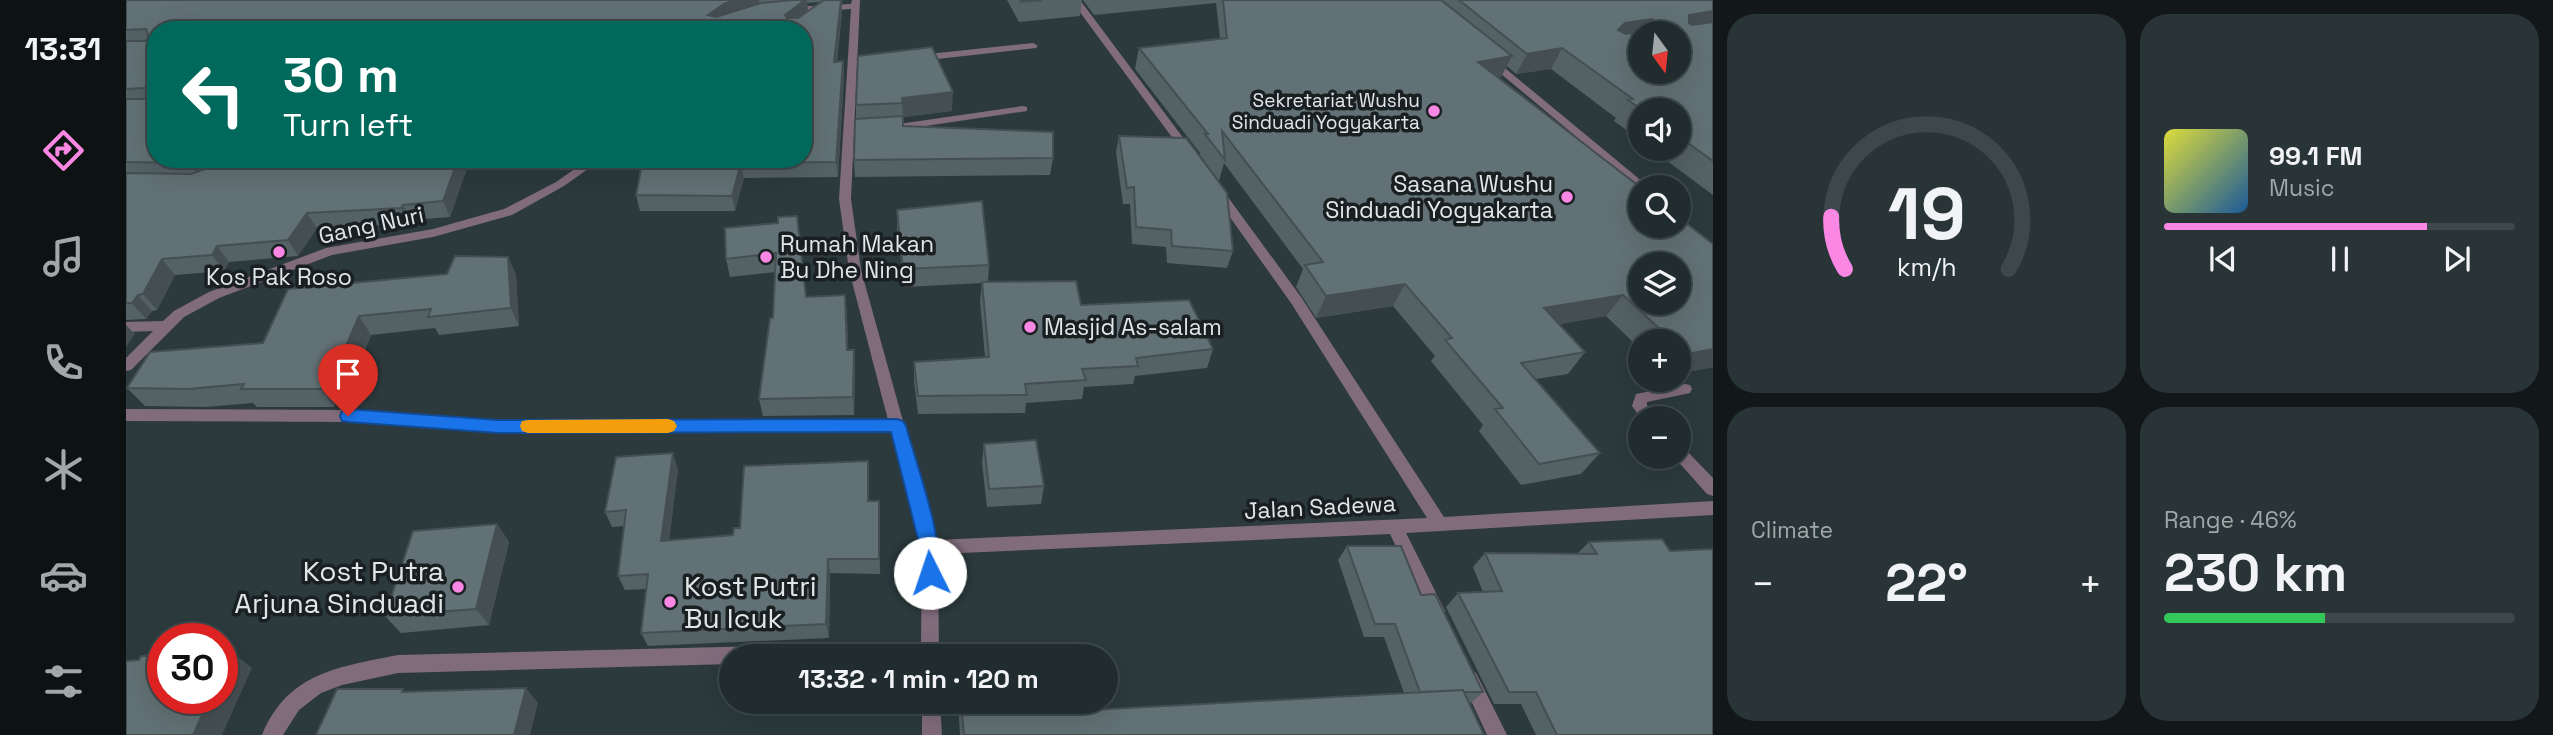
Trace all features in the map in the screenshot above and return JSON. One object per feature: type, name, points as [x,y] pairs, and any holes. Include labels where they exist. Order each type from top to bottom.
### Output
[{"type":"street","points":[[1074,0],[1195,162]]},
{"type":"street","points":[[775,10],[826,8],[856,3],[860,65],[845,199],[856,270],[930,547],[930,644]]},
{"type":"street","points":[[811,17],[826,8]]},
{"type":"street","points":[[908,60],[1033,46]]},
{"type":"street","points":[[1479,51],[1629,175]]},
{"type":"street","points":[[883,128],[1023,109]]},
{"type":"street","name":"Gang Nuri","points":[[126,366],[179,314],[214,295],[330,251],[433,233],[508,212],[584,168]]},
{"type":"street","points":[[1212,184],[1296,300],[1440,524]]},
{"type":"street","points":[[126,327],[167,326]]},
{"type":"street","points":[[1639,406],[1641,398],[1667,392]]},
{"type":"street","points":[[126,415],[348,416],[498,426],[897,426]]},
{"type":"street","points":[[1691,465],[1713,489]]},
{"type":"street","name":"Jalan Sadewa","points":[[930,547],[1395,527],[1713,508]]},
{"type":"street","points":[[1395,527],[1443,625]]},
{"type":"street","points":[[272,735],[293,702],[317,687],[353,674],[398,664],[719,657]]},
{"type":"street","points":[[1461,662],[1497,735]]},
{"type":"street","points":[[931,714],[932,735]]},
{"type":"building","points":[[126,0],[735,0],[708,15],[716,17],[761,3],[805,0],[785,15],[787,18],[798,18],[824,0],[841,0],[834,62],[843,61],[836,162],[812,162],[812,21],[147,21],[147,32],[146,29],[126,30]]},
{"type":"building","points":[[1223,0],[1441,0],[1512,56],[1478,62],[1628,178],[1628,238],[1691,238],[1691,227],[1713,244],[1713,349],[1691,353],[1691,329],[1660,329],[1645,315],[1691,315],[1691,252],[1628,252],[1628,300],[1623,295],[1544,308],[1585,352],[1521,363],[1600,453],[1539,464],[1495,409],[1503,408],[1445,340],[1452,338],[1405,284],[1326,296],[1305,265],[1323,262],[1222,131],[1225,160],[1205,134],[1208,134],[1139,48],[1227,38]]},
{"type":"building","points":[[1459,0],[1713,0],[1713,11],[1689,15],[1689,21],[1628,21],[1618,30],[1628,34],[1628,84],[1691,84],[1691,24],[1713,22],[1713,161],[1691,145],[1691,98],[1632,98],[1562,48],[1527,54]]},
{"type":"building","points":[[126,41],[146,41],[147,90],[126,89]]},
{"type":"building","points":[[932,47],[953,92],[902,98],[903,103],[856,105],[858,56]]},
{"type":"building","points":[[147,94],[147,162],[126,162],[126,99],[145,99]]},
{"type":"building","points":[[903,116],[903,126],[1053,132],[1053,158],[854,160],[855,119]]},
{"type":"building","points":[[1119,136],[1186,138],[1227,193],[1233,251],[1172,246],[1171,230],[1136,227],[1134,187],[1127,188]]},
{"type":"building","points":[[208,168],[455,168],[443,201],[403,205],[401,208],[307,213],[288,240],[217,246],[212,255],[162,259],[143,294],[138,295],[132,303],[126,303],[126,173],[191,174]]},
{"type":"building","points":[[641,168],[740,168],[732,196],[636,195]]},
{"type":"building","points":[[982,201],[989,265],[903,269],[897,210]]},
{"type":"building","points":[[797,216],[806,297],[845,295],[847,350],[854,350],[853,397],[759,399],[770,318],[773,318],[776,253],[726,259],[725,228],[778,223],[778,217]]},
{"type":"building","points":[[455,256],[508,257],[511,308],[428,317],[431,309],[359,316],[343,353],[336,354],[321,389],[241,389],[244,384],[188,389],[127,388],[150,352],[263,343],[288,289],[447,274]]},
{"type":"building","points":[[1076,281],[1081,305],[1189,300],[1213,349],[1136,358],[1138,366],[1082,369],[1086,380],[1025,384],[1027,395],[918,396],[914,362],[989,357],[982,282]]},
{"type":"building","points":[[1036,440],[1044,486],[989,489],[984,444]]},
{"type":"building","points":[[673,453],[661,541],[733,535],[734,528],[740,528],[744,466],[868,461],[868,501],[879,501],[879,559],[828,559],[826,624],[641,633],[648,574],[618,576],[626,510],[605,512],[616,457]]},
{"type":"building","points":[[497,524],[476,609],[385,616],[413,531]]},
{"type":"building","points":[[1662,539],[1670,551],[1713,549],[1713,735],[1557,735],[1536,692],[1509,692],[1458,593],[1502,591],[1485,553],[1597,554],[1589,542]]},
{"type":"building","points":[[1347,546],[1401,546],[1421,595],[1435,594],[1483,692],[1420,692],[1395,624],[1375,624]]},
{"type":"building","points":[[141,656],[147,656],[147,714],[203,714],[193,735],[126,735],[126,661],[139,660]]},
{"type":"building","points":[[526,688],[514,735],[316,735],[337,689],[403,689],[402,692]]},
{"type":"building","points":[[1463,690],[1484,735],[964,735],[962,714],[1118,714],[1118,709]]},
{"type":"slow traffic","points":[[528,426],[668,426]]},
{"type":"place","name":"Sekretariat Wushu Sinduadi Yogyakarta","points":[[1434,111]]},
{"type":"place","name":"Sasana Wushu Sinduadi Yogyakarta","points":[[1567,197]]},
{"type":"place","name":"Kos Pak Roso","points":[[279,252]]},
{"type":"place","name":"Rumah Makan Bu Dhe Ning","points":[[766,257]]},
{"type":"place","name":"Masjid As-salam","points":[[1030,327]]},
{"type":"place","name":"Kost Putra Arjuna Sinduadi","points":[[458,587]]},
{"type":"place","name":"Kost Putri Bu Icuk","points":[[670,602]]},
{"type":"route","points":[[348,416],[498,426],[897,426],[930,547],[930,573]]}]
